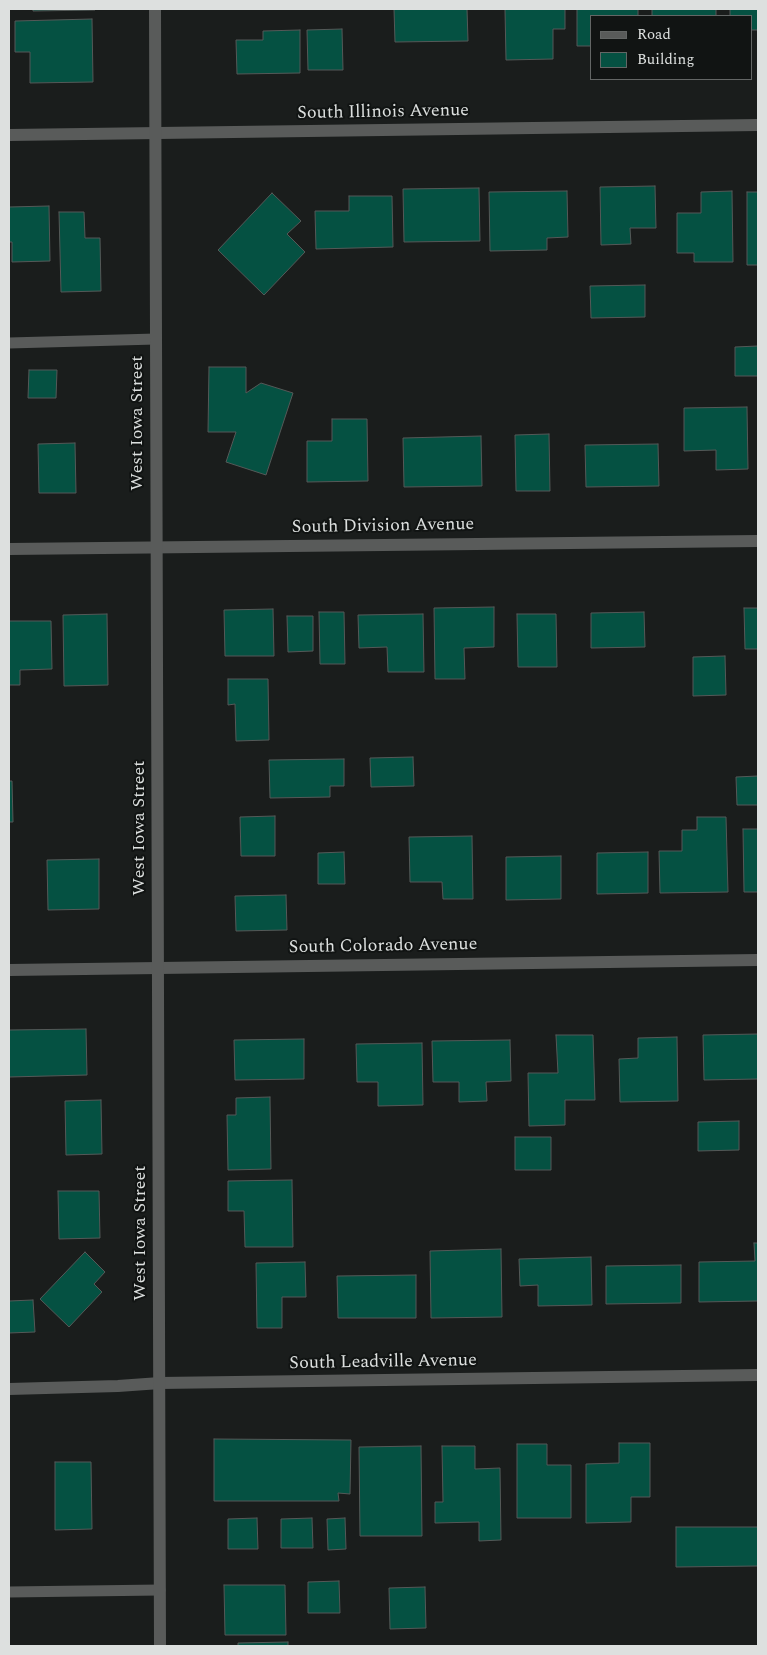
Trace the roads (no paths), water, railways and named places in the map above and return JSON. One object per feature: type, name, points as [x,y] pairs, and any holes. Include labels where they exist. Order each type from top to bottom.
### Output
[{"type":"street","name":"West Iowa Street","points":[[155,9],[160,1646]]},
{"type":"street","name":"South Illinois Avenue","points":[[9,135],[758,125]]},
{"type":"street","name":"South Division Avenue","points":[[9,549],[758,541]]},
{"type":"street","name":"South Colorado Avenue","points":[[9,970],[758,960]]},
{"type":"street","name":"South Leadville Avenue","points":[[9,1389],[160,1384],[758,1376]]},
{"type":"lane","points":[[9,343],[156,339]]},
{"type":"lane","points":[[9,1592],[160,1590]]}]
